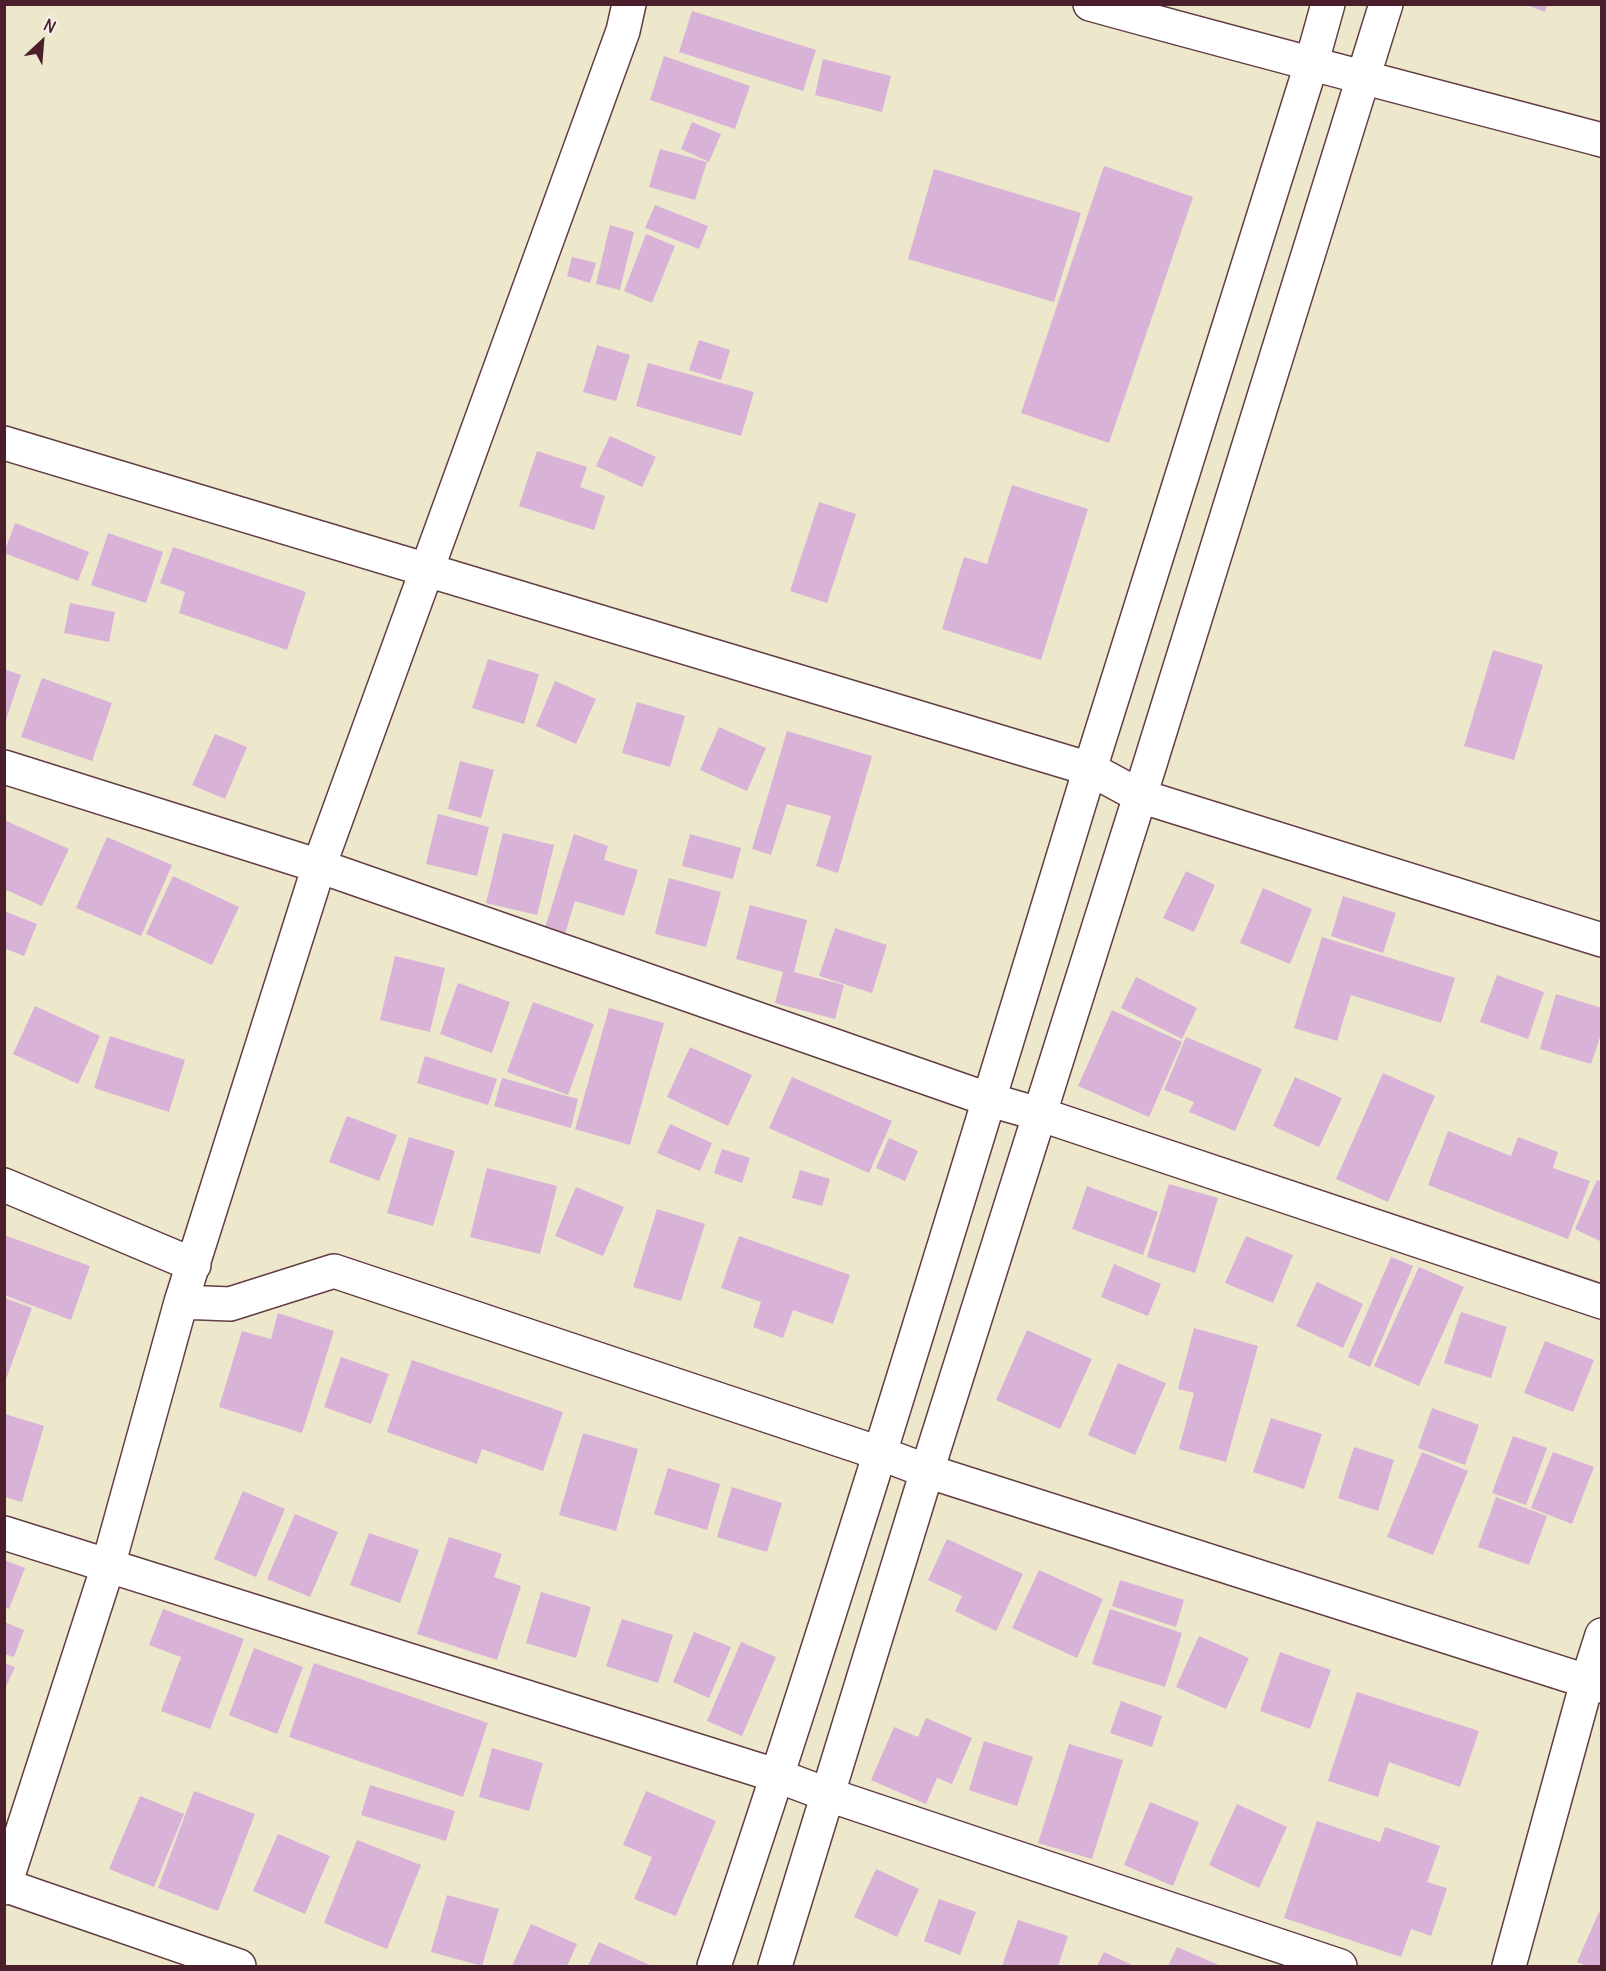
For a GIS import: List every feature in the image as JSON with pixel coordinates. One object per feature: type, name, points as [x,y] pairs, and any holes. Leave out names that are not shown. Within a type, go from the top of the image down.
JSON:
[{"type":"street","points":[[239,1966],[5,1886],[108,1566],[181,1302],[319,866],[623,31],[630,4]]},
{"type":"street","points":[[1090,4],[1311,65],[1365,77],[1602,140]]},
{"type":"street","points":[[714,1966],[778,1776],[990,1100],[1090,769],[1311,65],[1328,4]]},
{"type":"street","points":[[775,1966],[826,1794],[1386,4]]},
{"type":"street","points":[[4,443],[1090,769],[1140,796],[1602,940]]},
{"type":"street","points":[[4,767],[319,866],[990,1100],[1039,1114],[1602,1302]]},
{"type":"street","points":[[4,1185],[194,1265]]},
{"type":"street","points":[[181,1302],[230,1304],[334,1271],[927,1471],[1594,1684]]},
{"type":"street","points":[[4,1533],[778,1776],[1340,1966]]},
{"type":"street","points":[[1509,1966],[1594,1684],[1602,1635]]},
{"type":"building","points":[[1524,4],[1547,4],[1545,12]]},
{"type":"building","points":[[692,11],[816,50],[803,91],[679,52]]},
{"type":"building","points":[[664,56],[750,86],[735,129],[650,100]]},
{"type":"building","points":[[823,59],[891,76],[882,112],[815,95]]},
{"type":"building","points":[[692,122],[721,134],[709,162],[681,149]]},
{"type":"building","points":[[660,149],[707,162],[695,200],[649,187]]},
{"type":"building","points":[[1104,166],[1193,197],[1109,443],[1021,413]]},
{"type":"building","points":[[934,169],[1081,213],[1054,302],[908,259]]},
{"type":"building","points":[[655,205],[708,226],[699,249],[645,228]]},
{"type":"building","points":[[610,225],[634,232],[620,290],[596,284]]},
{"type":"building","points":[[646,234],[675,246],[652,303],[624,291]]},
{"type":"building","points":[[572,257],[596,263],[590,283],[567,276]]},
{"type":"building","points":[[699,340],[730,350],[721,380],[689,370]]},
{"type":"building","points":[[597,345],[630,355],[616,401],[583,392]]},
{"type":"building","points":[[648,363],[754,392],[741,436],[636,406]]},
{"type":"building","points":[[610,436],[656,457],[642,487],[596,466]]},
{"type":"building","points":[[537,451],[587,467],[580,487],[605,496],[594,530],[519,506]]},
{"type":"building","points":[[1012,485],[1088,509],[1041,660],[942,629],[964,557],[987,564]]},
{"type":"building","points":[[819,502],[856,514],[827,603],[790,591]]},
{"type":"building","points":[[15,523],[89,552],[78,581],[4,553]]},
{"type":"building","points":[[108,533],[163,552],[146,603],[91,585]]},
{"type":"building","points":[[173,547],[306,592],[287,650],[179,613],[185,592],[160,583]]},
{"type":"building","points":[[70,603],[115,612],[109,642],[64,633]]},
{"type":"building","points":[[1493,650],[1543,665],[1514,760],[1464,746]]},
{"type":"building","points":[[488,659],[539,674],[524,724],[472,708]]},
{"type":"building","points":[[4,669],[21,675],[5,723],[4,723]]},
{"type":"building","points":[[42,678],[112,703],[92,761],[21,737]]},
{"type":"building","points":[[555,681],[596,699],[576,744],[536,726]]},
{"type":"building","points":[[637,702],[685,716],[670,767],[622,753]]},
{"type":"building","points":[[719,727],[766,748],[747,791],[700,770]]},
{"type":"building","points":[[787,731],[872,756],[838,873],[816,866],[831,816],[787,804],[771,855],[752,849]]},
{"type":"building","points":[[215,734],[247,747],[225,799],[192,785]]},
{"type":"building","points":[[460,761],[494,770],[481,818],[448,809]]},
{"type":"building","points":[[438,814],[489,827],[477,876],[426,864]]},
{"type":"building","points":[[4,820],[69,849],[42,906],[4,889]]},
{"type":"building","points":[[503,833],[554,845],[537,915],[486,903]]},
{"type":"building","points":[[574,834],[608,846],[604,860],[638,870],[624,916],[575,901],[564,937],[544,931]]},
{"type":"building","points":[[690,834],[741,848],[733,879],[682,866]]},
{"type":"building","points":[[107,837],[172,865],[141,936],[76,908]]},
{"type":"building","points":[[1186,871],[1215,885],[1194,932],[1163,918]]},
{"type":"building","points":[[173,876],[239,907],[212,965],[146,934]]},
{"type":"building","points":[[669,878],[721,892],[706,947],[655,934]]},
{"type":"building","points":[[1263,888],[1312,909],[1290,964],[1240,943]]},
{"type":"building","points":[[1343,896],[1396,913],[1383,953],[1331,936]]},
{"type":"building","points":[[750,905],[807,920],[794,972],[844,985],[835,1019],[775,1003],[783,972],[736,959]]},
{"type":"building","points":[[4,911],[37,924],[24,956],[4,948]]},
{"type":"building","points":[[835,928],[887,945],[872,993],[819,976]]},
{"type":"building","points":[[1322,937],[1455,978],[1441,1023],[1351,995],[1337,1041],[1294,1028]]},
{"type":"building","points":[[395,956],[445,968],[430,1032],[380,1020]]},
{"type":"building","points":[[1497,975],[1544,992],[1528,1039],[1480,1022]]},
{"type":"building","points":[[1136,977],[1197,1008],[1182,1039],[1121,1008]]},
{"type":"building","points":[[458,983],[510,1002],[492,1053],[440,1034]]},
{"type":"building","points":[[1556,994],[1602,1008],[1602,1031],[1591,1064],[1540,1049]]},
{"type":"building","points":[[533,1002],[594,1024],[568,1095],[507,1072]]},
{"type":"building","points":[[35,1006],[100,1036],[78,1084],[13,1054]]},
{"type":"building","points":[[609,1008],[664,1023],[630,1145],[575,1129]]},
{"type":"building","points":[[1112,1010],[1182,1042],[1149,1117],[1078,1086]]},
{"type":"building","points":[[110,1036],[185,1060],[169,1112],[94,1088]]},
{"type":"building","points":[[1186,1037],[1262,1069],[1235,1131],[1189,1112],[1194,1102],[1164,1090]]},
{"type":"building","points":[[690,1047],[752,1075],[728,1126],[667,1097]]},
{"type":"building","points":[[425,1056],[497,1079],[488,1105],[417,1083]]},
{"type":"building","points":[[1383,1073],[1435,1096],[1388,1202],[1336,1179]]},
{"type":"building","points":[[792,1077],[892,1121],[869,1173],[769,1128]]},
{"type":"building","points":[[1295,1077],[1342,1098],[1319,1147],[1273,1126]]},
{"type":"building","points":[[502,1078],[578,1099],[571,1128],[494,1106]]},
{"type":"building","points":[[347,1116],[397,1135],[379,1181],[329,1162]]},
{"type":"building","points":[[670,1124],[712,1143],[700,1171],[657,1153]]},
{"type":"building","points":[[1448,1131],[1511,1156],[1518,1137],[1558,1152],[1553,1168],[1590,1181],[1568,1239],[1428,1185]]},
{"type":"building","points":[[409,1137],[455,1151],[433,1226],[387,1213]]},
{"type":"building","points":[[889,1138],[918,1151],[905,1181],[876,1168]]},
{"type":"building","points":[[722,1149],[750,1158],[742,1183],[714,1173]]},
{"type":"building","points":[[487,1168],[557,1186],[540,1254],[470,1237]]},
{"type":"building","points":[[800,1170],[830,1179],[822,1206],[792,1198]]},
{"type":"building","points":[[1597,1180],[1602,1182],[1602,1242],[1575,1229]]},
{"type":"building","points":[[1169,1184],[1218,1198],[1195,1273],[1147,1257]]},
{"type":"building","points":[[1087,1186],[1158,1212],[1143,1255],[1072,1229]]},
{"type":"building","points":[[576,1187],[624,1207],[603,1256],[555,1236]]},
{"type":"building","points":[[657,1209],[705,1224],[681,1301],[633,1287]]},
{"type":"building","points":[[4,1235],[90,1266],[71,1320],[4,1295]]},
{"type":"building","points":[[739,1236],[850,1275],[833,1324],[793,1310],[783,1338],[753,1327],[761,1302],[721,1288]]},
{"type":"building","points":[[1246,1236],[1293,1255],[1273,1303],[1225,1283]]},
{"type":"building","points":[[1391,1257],[1413,1266],[1370,1367],[1348,1357]]},
{"type":"building","points":[[1114,1264],[1161,1284],[1148,1316],[1101,1297]]},
{"type":"building","points":[[1419,1267],[1464,1287],[1419,1386],[1374,1366]]},
{"type":"building","points":[[1317,1282],[1363,1304],[1343,1348],[1296,1326]]},
{"type":"building","points":[[5,1298],[32,1308],[5,1382]]},
{"type":"building","points":[[1461,1312],[1507,1327],[1491,1378],[1444,1363]]},
{"type":"building","points":[[278,1313],[334,1331],[302,1433],[219,1407],[242,1331],[271,1339]]},
{"type":"building","points":[[1194,1328],[1258,1346],[1226,1462],[1179,1449],[1194,1393],[1178,1389]]},
{"type":"building","points":[[1027,1330],[1092,1359],[1060,1429],[996,1400]]},
{"type":"building","points":[[1545,1341],[1594,1360],[1573,1412],[1524,1393]]},
{"type":"building","points":[[341,1357],[389,1374],[371,1424],[324,1407]]},
{"type":"building","points":[[412,1360],[563,1412],[543,1471],[482,1449],[477,1464],[387,1432]]},
{"type":"building","points":[[1118,1363],[1166,1383],[1135,1455],[1088,1435]]},
{"type":"building","points":[[1432,1408],[1479,1425],[1465,1465],[1418,1448]]},
{"type":"building","points":[[5,1414],[44,1426],[22,1502],[5,1497]]},
{"type":"building","points":[[1271,1418],[1322,1434],[1304,1489],[1253,1472]]},
{"type":"building","points":[[583,1433],[638,1449],[616,1531],[559,1515]]},
{"type":"building","points":[[1513,1436],[1547,1448],[1526,1505],[1492,1493]]},
{"type":"building","points":[[1354,1447],[1394,1460],[1378,1511],[1338,1498]]},
{"type":"building","points":[[1422,1452],[1468,1471],[1433,1555],[1387,1537]]},
{"type":"building","points":[[1553,1452],[1594,1467],[1572,1524],[1531,1508]]},
{"type":"building","points":[[668,1468],[720,1484],[707,1530],[654,1514]]},
{"type":"building","points":[[732,1487],[782,1503],[767,1552],[717,1537]]},
{"type":"building","points":[[243,1491],[285,1509],[256,1577],[214,1559]]},
{"type":"building","points":[[1496,1497],[1547,1516],[1529,1565],[1478,1547]]},
{"type":"building","points":[[295,1514],[338,1532],[310,1597],[267,1579]]},
{"type":"building","points":[[369,1533],[419,1550],[400,1603],[350,1585]]},
{"type":"building","points":[[449,1537],[502,1554],[494,1577],[521,1586],[497,1660],[417,1634]]},
{"type":"building","points":[[947,1539],[1023,1574],[996,1631],[955,1611],[962,1596],[928,1580]]},
{"type":"building","points":[[4,1560],[25,1568],[9,1609],[4,1607]]},
{"type":"building","points":[[1039,1570],[1103,1599],[1077,1658],[1012,1628]]},
{"type":"building","points":[[1120,1580],[1184,1600],[1176,1627],[1112,1606]]},
{"type":"building","points":[[541,1592],[591,1607],[576,1658],[526,1643]]},
{"type":"building","points":[[163,1609],[244,1639],[210,1729],[161,1711],[181,1657],[149,1645]]},
{"type":"building","points":[[1110,1609],[1182,1633],[1165,1687],[1092,1664]]},
{"type":"building","points":[[622,1619],[673,1635],[658,1683],[606,1666]]},
{"type":"building","points":[[4,1622],[24,1630],[14,1657],[4,1654]]},
{"type":"building","points":[[694,1632],[731,1647],[709,1698],[673,1682]]},
{"type":"building","points":[[1199,1636],[1249,1658],[1226,1709],[1176,1687]]},
{"type":"building","points":[[741,1642],[776,1657],[742,1736],[707,1721]]},
{"type":"building","points":[[254,1648],[303,1667],[277,1734],[229,1715]]},
{"type":"building","points":[[1280,1652],[1331,1670],[1310,1729],[1260,1711]]},
{"type":"building","points":[[4,1663],[15,1667],[4,1691]]},
{"type":"building","points":[[314,1663],[488,1723],[463,1797],[289,1737]]},
{"type":"building","points":[[1357,1692],[1479,1731],[1460,1787],[1389,1762],[1378,1797],[1328,1781]]},
{"type":"building","points":[[1121,1701],[1162,1716],[1152,1747],[1110,1733]]},
{"type":"building","points":[[926,1718],[972,1738],[952,1784],[937,1778],[926,1804],[871,1780],[894,1727],[918,1737]]},
{"type":"building","points":[[984,1741],[1033,1757],[1017,1806],[969,1790]]},
{"type":"building","points":[[1069,1744],[1123,1760],[1092,1859],[1038,1843]]},
{"type":"building","points":[[492,1748],[543,1763],[529,1811],[479,1797]]},
{"type":"building","points":[[370,1785],[455,1811],[446,1841],[361,1815]]},
{"type":"building","points":[[194,1791],[255,1814],[218,1911],[158,1888]]},
{"type":"building","points":[[646,1791],[716,1821],[676,1916],[634,1899],[652,1857],[623,1845]]},
{"type":"building","points":[[140,1796],[184,1814],[154,1887],[109,1869]]},
{"type":"building","points":[[1150,1802],[1199,1822],[1173,1886],[1124,1865]]},
{"type":"building","points":[[1237,1804],[1287,1827],[1259,1888],[1209,1865]]},
{"type":"building","points":[[1317,1821],[1380,1842],[1385,1827],[1440,1846],[1427,1882],[1447,1888],[1431,1936],[1411,1929],[1401,1957],[1284,1918]]},
{"type":"building","points":[[278,1834],[330,1856],[305,1914],[253,1891]]},
{"type":"building","points":[[357,1840],[421,1865],[387,1949],[324,1923]]},
{"type":"building","points":[[876,1869],[919,1889],[897,1937],[854,1917]]},
{"type":"building","points":[[447,1895],[499,1909],[482,1966],[431,1952]]},
{"type":"building","points":[[939,1899],[976,1912],[960,1955],[924,1941]]},
{"type":"building","points":[[1599,1912],[1602,1913],[1602,1966],[1586,1966],[1577,1962]]},
{"type":"building","points":[[1018,1920],[1068,1936],[1058,1966],[1002,1966]]},
{"type":"building","points":[[531,1924],[577,1944],[567,1966],[512,1966]]},
{"type":"building","points":[[599,1942],[652,1966],[588,1966]]},
{"type":"building","points":[[1177,1947],[1221,1966],[1168,1966]]},
{"type":"building","points":[[1104,1952],[1134,1966],[1097,1966]]}]
